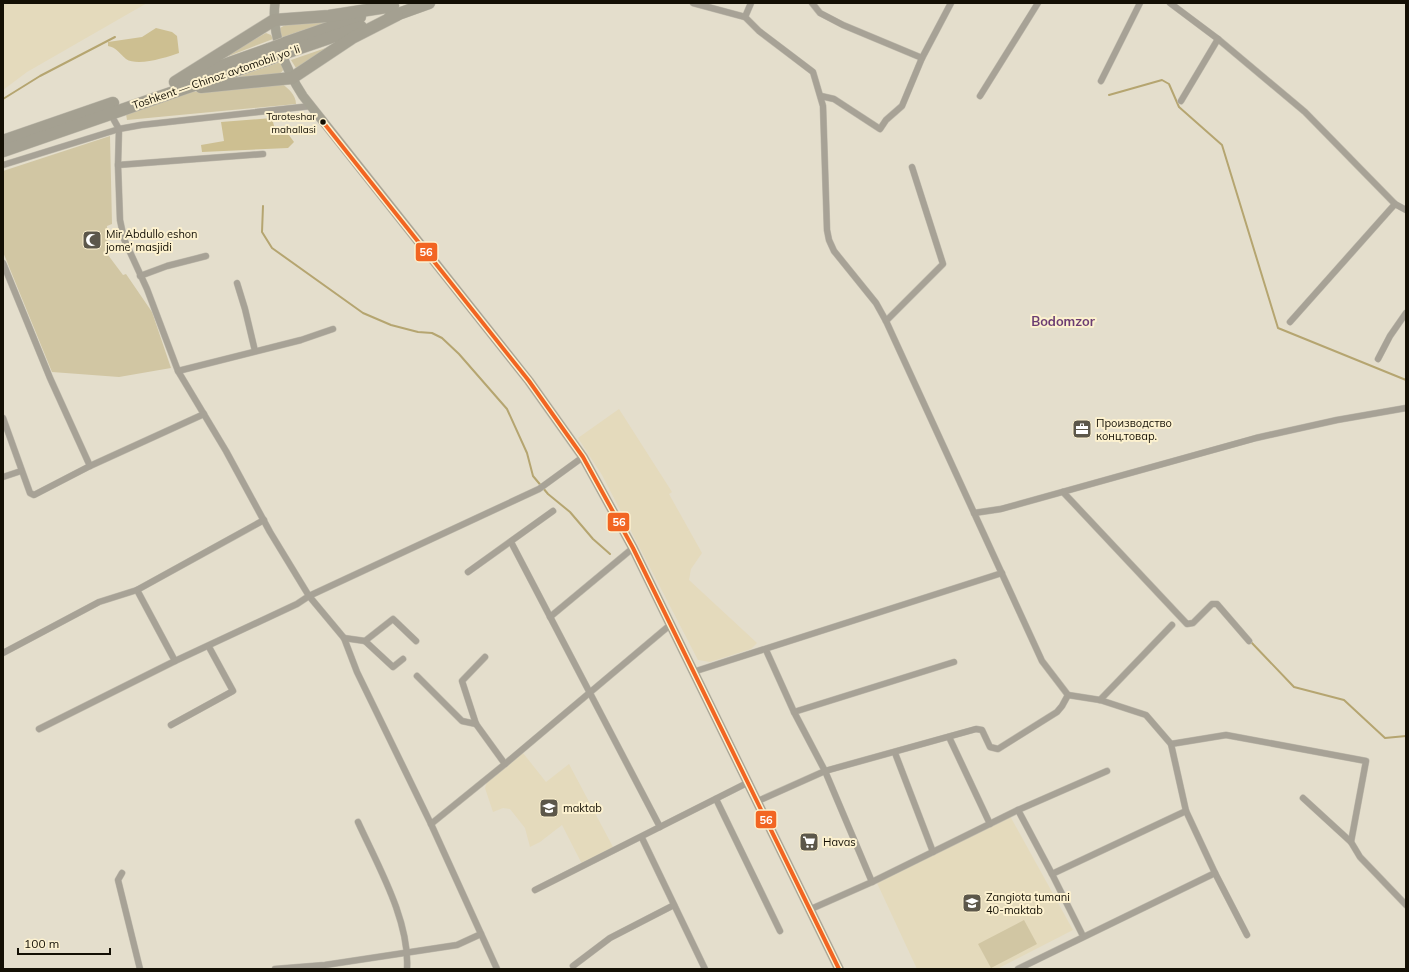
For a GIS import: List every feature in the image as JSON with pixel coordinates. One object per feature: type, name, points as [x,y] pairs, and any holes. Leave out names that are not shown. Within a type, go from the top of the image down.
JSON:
[{"type":"highway","name":"Toshkent — Chinoz avtomobil yoʻli","points":[[3,141],[175,86],[287,48],[397,8],[429,3]]},
{"type":"highway","points":[[175,86],[270,22],[397,8]]},
{"type":"highway","points":[[175,86],[292,78],[397,8]]},
{"type":"highway","name":"Toshkent — Chinoz avtomobil yoʻli","points":[[3,151],[110,113],[175,86]]},
{"type":"main road","points":[[275,3],[270,22],[292,78],[311,106],[529,381],[583,457],[633,548],[693,672],[758,800],[839,969]]},
{"type":"street","points":[[693,3],[745,17],[759,31],[813,72],[823,106],[827,230],[829,240],[834,251],[876,303],[886,321],[923,398],[974,514],[1042,660],[1068,695],[1100,700],[1146,715],[1170,744],[1186,811],[1215,873],[1247,935]]},
{"type":"street","points":[[745,17],[751,3]]},
{"type":"street","points":[[812,3],[820,13],[843,25],[922,58]]},
{"type":"street","points":[[821,96],[834,100],[880,129],[886,120],[902,106],[922,58],[951,3]]},
{"type":"street","points":[[980,96],[1038,3]]},
{"type":"street","points":[[1101,81],[1140,3]]},
{"type":"street","points":[[1170,3],[1218,40],[1305,112],[1395,204],[1406,210]]},
{"type":"street","points":[[1181,101],[1218,40]]},
{"type":"street","points":[[3,165],[119,129],[141,124],[311,106]]},
{"type":"street","points":[[110,113],[119,129],[118,165],[120,220],[124,239],[140,276],[147,288],[178,371],[309,596],[344,638],[357,672],[431,824],[497,969]]},
{"type":"street","points":[[118,165],[263,154]]},
{"type":"street","points":[[886,321],[943,264],[912,167]]},
{"type":"street","points":[[1290,322],[1395,204]]},
{"type":"street","points":[[140,276],[167,266],[206,256]]},
{"type":"street","points":[[3,263],[50,378],[90,466]]},
{"type":"street","points":[[237,283],[255,351]]},
{"type":"street","points":[[1378,359],[1390,336],[1406,313]]},
{"type":"street","points":[[178,371],[300,340],[333,329]]},
{"type":"street","points":[[974,514],[1001,509],[1256,438],[1406,408]]},
{"type":"street","points":[[3,418],[30,493],[34,495],[90,466],[204,414]]},
{"type":"street","points":[[39,729],[175,661],[209,647],[296,604],[309,596],[539,490],[583,457]]},
{"type":"street","points":[[3,477],[22,471]]},
{"type":"street","points":[[1063,492],[1187,624],[1193,623],[1212,604],[1217,604],[1249,641]]},
{"type":"street","points":[[468,572],[553,511]]},
{"type":"street","points":[[3,652],[100,602],[137,590],[264,520]]},
{"type":"street","points":[[511,542],[660,827]]},
{"type":"street","points":[[550,617],[633,548]]},
{"type":"street","points":[[693,672],[766,650],[1002,573]]},
{"type":"street","points":[[137,590],[175,661]]},
{"type":"street","points":[[365,641],[393,620],[416,641]]},
{"type":"street","points":[[431,824],[590,694],[670,625]]},
{"type":"street","points":[[1100,700],[1172,625]]},
{"type":"street","points":[[344,638],[365,641],[393,666],[403,658]]},
{"type":"street","points":[[171,725],[233,691],[209,647]]},
{"type":"street","points":[[766,650],[794,712],[825,771],[872,882]]},
{"type":"street","points":[[485,657],[462,681],[476,724],[505,764]]},
{"type":"street","points":[[794,712],[954,662]]},
{"type":"street","points":[[417,676],[462,721],[476,724]]},
{"type":"street","points":[[758,800],[825,771],[979,729],[982,730],[990,747],[998,749],[1057,712],[1068,695]]},
{"type":"street","points":[[1170,744],[1226,735],[1366,761],[1351,842]]},
{"type":"street","points":[[950,737],[990,824]]},
{"type":"street","points":[[895,753],[933,852]]},
{"type":"street","points":[[811,909],[872,882],[1018,810],[1107,771]]},
{"type":"street","points":[[535,890],[642,838],[660,827],[749,782]]},
{"type":"street","points":[[1303,798],[1351,842],[1360,856],[1406,905]]},
{"type":"street","points":[[716,799],[780,931]]},
{"type":"street","points":[[1018,810],[1083,936]]},
{"type":"street","points":[[1052,874],[1186,811]]},
{"type":"street","points":[[358,822],[394,903],[408,952],[407,969]]},
{"type":"street","points":[[642,838],[705,969]]},
{"type":"street","points":[[122,873],[118,880],[140,969]]},
{"type":"street","points":[[1018,969],[1215,873]]},
{"type":"street","points":[[573,966],[610,938],[674,905]]},
{"type":"street","points":[[275,969],[325,967],[457,945],[481,934]]},
{"type":"shaded area","points":[[3,3],[147,3],[27,72],[3,90]]},
{"type":"shaded area","points":[[330,21],[283,37],[281,36],[280,28],[287,24]]},
{"type":"shaded area","points":[[156,28],[172,32],[177,36],[179,53],[145,62],[138,62],[126,59],[116,49],[108,46],[108,42],[142,37]]},
{"type":"shaded area","points":[[266,33],[271,35],[273,39],[216,61]]},
{"type":"shaded area","points":[[346,41],[300,68],[296,68],[291,60]]},
{"type":"shaded area","points":[[283,61],[284,69],[279,75],[218,84]]},
{"type":"shaded area","points":[[281,83],[289,89],[296,101],[296,104],[127,120],[126,114],[191,92]]},
{"type":"shaded area","points":[[272,118],[274,126],[286,131],[294,142],[288,148],[202,152],[201,145],[224,141],[221,122]]},
{"type":"shaded area","points":[[110,136],[112,224],[107,226],[108,255],[123,275],[126,274],[152,312],[171,368],[119,377],[52,372],[3,252],[3,171]]},
{"type":"shaded area","points":[[619,409],[672,492],[669,494],[702,553],[691,569],[689,580],[757,643],[751,649],[710,662],[698,660],[602,475],[578,438]]},
{"type":"shaded area","name":"maktab","points":[[523,753],[546,782],[569,764],[613,847],[582,864],[562,825],[540,842],[530,847],[525,828],[510,809],[503,808],[493,812],[485,788],[487,782]]},
{"type":"shaded area","name":"Zangiota tumani 40-maktab","points":[[1010,816],[1073,930],[997,969],[917,969],[877,883]]},
{"type":"shaded area","points":[[1024,920],[1037,944],[991,968],[978,944]]},
{"type":"waterway","points":[[3,99],[40,76],[115,37]]},
{"type":"waterway","points":[[1109,95],[1162,80],[1169,84],[1179,107],[1222,145],[1278,328],[1406,380]]},
{"type":"waterway","points":[[263,206],[262,232],[272,248],[363,313],[391,325],[418,332],[432,333],[442,338],[459,354],[507,409],[527,453],[533,476],[548,494],[570,512],[593,539],[610,554]]},
{"type":"waterway","points":[[1250,641],[1294,687],[1344,700],[1385,738],[1406,736]]},
{"type":"transit line","name":"56","points":[[323,122],[529,381],[583,457],[633,548],[839,969]]},
{"type":"place","name":"Taroteshar mahallasi","points":[[323,122]]},
{"type":"place","name":"Mir Abdullo eshon jome’ masjidi","points":[[92,240]]},
{"type":"place","name":"Производство конц.товар.","points":[[1082,429]]},
{"type":"place","name":"maktab","points":[[549,808]]},
{"type":"place","name":"Havas","points":[[809,842]]},
{"type":"place","name":"Zangiota tumani 40-maktab","points":[[972,903]]},
{"type":"district","name":"Bodomzor","points":[[1063,321]]}]
